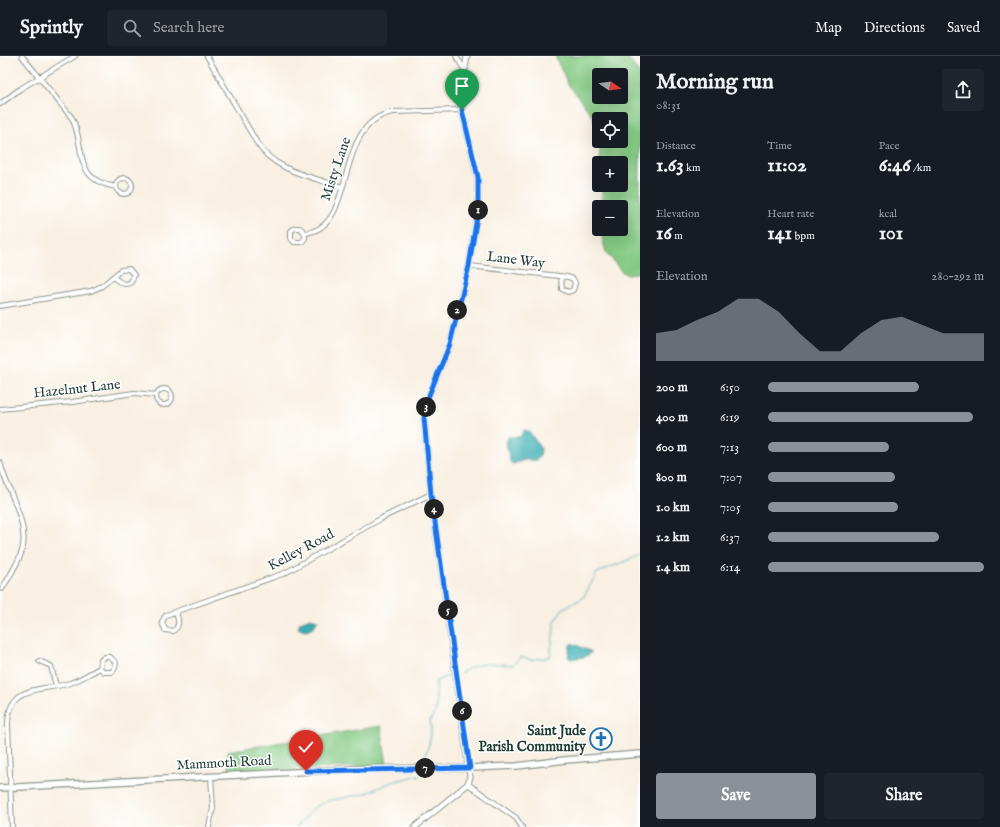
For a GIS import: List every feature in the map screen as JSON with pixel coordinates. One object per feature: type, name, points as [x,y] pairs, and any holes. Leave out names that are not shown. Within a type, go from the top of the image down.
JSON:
[{"type":"main road","name":"Mammoth Road","points":[[0,788],[350,769],[517,766],[572,759],[640,754]]},
{"type":"street","points":[[22,56],[72,118],[82,161],[89,176],[102,184],[116,186]]},
{"type":"street","points":[[0,104],[39,77],[75,56]]},
{"type":"street","points":[[208,56],[264,153],[280,165],[342,187]]},
{"type":"street","points":[[456,56],[464,69]]},
{"type":"street","points":[[415,827],[468,784],[470,768],[431,494],[425,410],[450,344],[469,266],[478,210],[479,187],[462,110],[466,56]]},
{"type":"street","name":"Misty Lane","points":[[305,233],[320,229],[328,222],[335,208],[356,141],[366,126],[378,117],[393,112],[462,110]]},
{"type":"street","name":"Lane Way","points":[[469,266],[561,276]]},
{"type":"street","points":[[0,306],[91,291],[102,286],[121,270],[126,268],[131,270],[134,275],[131,282],[127,284],[122,283],[113,277]]},
{"type":"street","name":"Hazelnut Lane","points":[[0,409],[72,402],[134,393],[156,396]]},
{"type":"street","points":[[0,462],[14,500],[23,539],[20,557],[2,589]]},
{"type":"street","name":"Kelley Road","points":[[176,612],[179,622],[178,627],[173,631],[168,631],[162,625],[162,620],[166,615],[286,573],[382,518],[431,494]]},
{"type":"street","points":[[105,657],[113,659],[116,663],[112,672],[104,672],[100,668],[101,660],[105,657]]},
{"type":"street","points":[[39,661],[51,666],[56,686]]},
{"type":"street","points":[[12,827],[12,788],[8,724],[10,710],[18,698],[28,691],[75,681],[100,668]]},
{"type":"street","points":[[208,827],[213,815],[211,776]]},
{"type":"street","points":[[468,784],[510,813],[522,827]]},
{"type":"green space","points":[[555,56],[627,56],[640,75],[640,272],[628,275],[622,272],[606,252],[602,236],[628,236],[628,200],[602,200],[602,192],[628,192],[628,156],[599,156],[600,148],[628,148],[628,112],[592,112],[592,116],[568,84]]},
{"type":"green space","points":[[381,726],[387,765],[229,773],[228,751]]},
{"type":"water","points":[[524,430],[529,431],[541,449],[540,456],[536,460],[525,460],[513,464],[510,462],[506,443],[508,437],[520,437]]},
{"type":"water","points":[[310,618],[318,620],[313,628],[306,630],[298,628],[300,622]]},
{"type":"water","points":[[572,643],[592,652],[585,657],[570,659],[568,657],[570,645]]},
{"type":"waterway","points":[[461,673],[472,667],[485,664],[512,665],[521,657],[531,660],[550,657],[555,621],[562,609],[583,598],[597,573],[640,555]]},
{"type":"waterway","points":[[422,762],[430,741],[430,720],[436,711],[436,681],[451,675]]},
{"type":"waterway","points":[[297,827],[315,807],[328,801],[367,793],[392,782],[420,775]]},
{"type":"place","name":"Saint Jude Parish Community","points":[[601,739]]},
{"type":"route","points":[[306,771],[470,768],[440,546],[431,494],[424,418],[429,395],[450,344],[469,266],[479,202],[478,177],[465,128],[462,110]]}]
